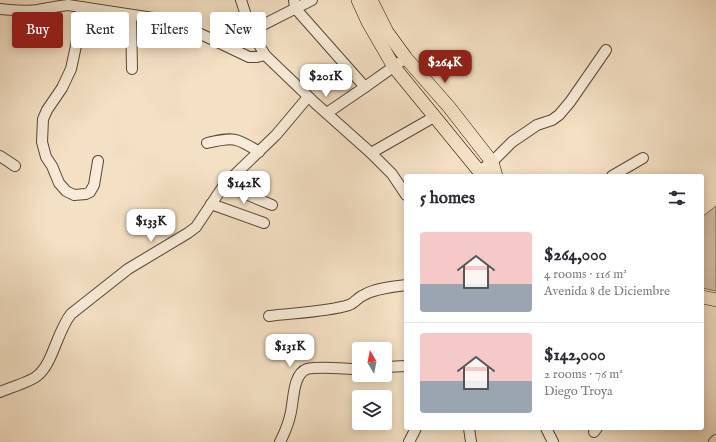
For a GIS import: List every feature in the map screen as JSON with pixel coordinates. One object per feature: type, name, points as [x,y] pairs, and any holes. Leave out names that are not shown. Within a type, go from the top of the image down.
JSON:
[{"type":"main road","points":[[358,0],[368,22],[394,67],[479,171],[489,174]]},
{"type":"main road","points":[[371,0],[387,32],[406,58],[449,107],[492,162],[495,174]]},
{"type":"main road","points":[[704,297],[716,300]]},
{"type":"street","points":[[241,0],[245,12]]},
{"type":"street","points":[[266,21],[294,4],[312,0]]},
{"type":"street","points":[[294,4],[365,87]]},
{"type":"street","points":[[0,9],[15,11],[37,10],[53,6],[68,5],[166,20],[188,28],[249,57],[265,55]]},
{"type":"street","points":[[82,7],[80,27],[71,69],[62,88],[47,110],[43,119],[42,142],[46,157],[52,166],[59,183],[66,191],[74,195],[86,194],[90,192],[94,185],[98,161]]},
{"type":"street","points":[[131,15],[132,69]]},
{"type":"street","points":[[261,48],[265,55],[308,97],[327,112],[392,174],[404,192]]},
{"type":"street","points":[[479,171],[492,162],[512,142],[537,125],[552,120],[559,115],[570,102],[606,50]]},
{"type":"street","points":[[327,112],[406,58]]},
{"type":"street","points":[[0,392],[37,376],[47,363],[63,324],[71,314],[128,269],[188,234],[196,227],[224,185],[276,135],[308,97]]},
{"type":"street","points":[[371,153],[434,117]]},
{"type":"street","points":[[207,143],[224,139],[233,140],[243,142],[259,152]]},
{"type":"street","points":[[0,156],[15,166]]},
{"type":"street","points":[[615,174],[643,158]]},
{"type":"street","points":[[224,185],[272,205]]},
{"type":"street","points":[[211,204],[264,223]]},
{"type":"street","points":[[269,316],[322,310],[348,305],[356,302],[363,295],[371,292],[404,285]]},
{"type":"street","points":[[392,367],[404,366]]},
{"type":"street","points":[[280,442],[291,415],[294,390],[299,375],[305,370],[314,368],[352,369]]},
{"type":"street","points":[[409,442],[415,430]]},
{"type":"street","points":[[469,430],[471,442]]},
{"type":"street","points":[[547,430],[552,442]]},
{"type":"shaded area","points":[[716,206],[716,291],[704,288],[704,215]]}]
